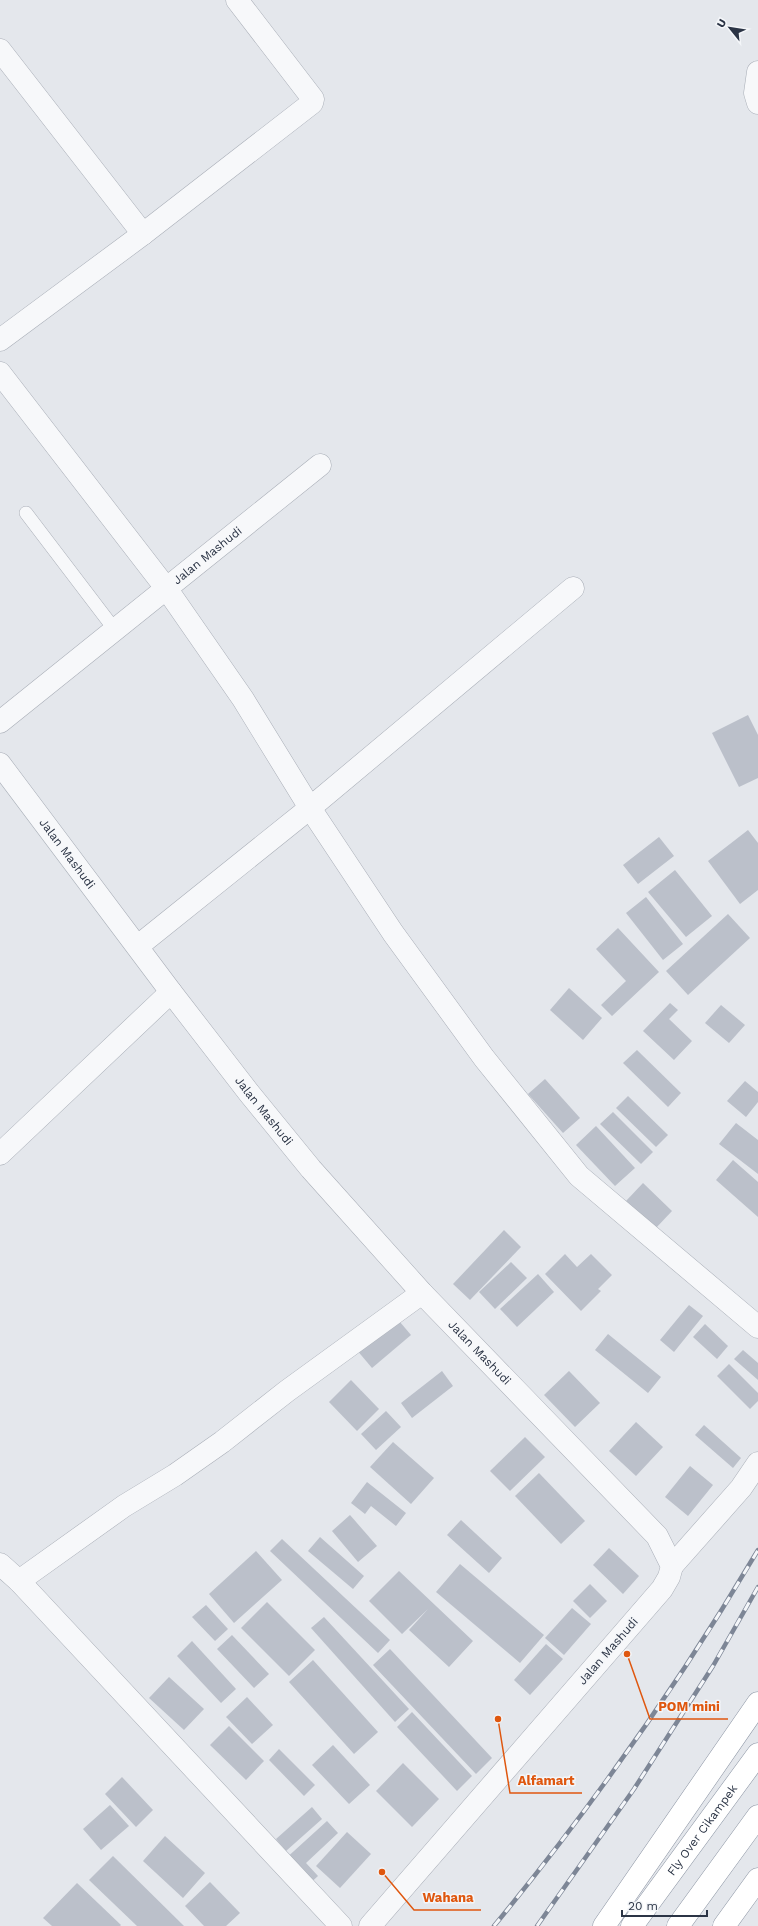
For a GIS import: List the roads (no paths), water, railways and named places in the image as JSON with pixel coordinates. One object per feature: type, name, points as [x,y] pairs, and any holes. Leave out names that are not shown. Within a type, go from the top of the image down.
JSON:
[{"type":"highway","points":[[604,1926],[758,1703]]},
{"type":"highway","name":"Fly Over Cikampek","points":[[632,1926],[758,1754]]},
{"type":"highway","points":[[678,1926],[758,1816]]},
{"type":"highway","points":[[724,1926],[758,1879]]},
{"type":"street","points":[[0,340],[143,234],[312,103],[314,99],[237,0]]},
{"type":"street","points":[[0,50],[143,234]]},
{"type":"street","points":[[758,72],[755,93],[758,103]]},
{"type":"street","points":[[0,373],[166,588],[243,698],[310,808],[393,933],[444,1006],[579,1176],[758,1327]]},
{"type":"street","name":"Jalan Mashudi","points":[[0,722],[320,465]]},
{"type":"street","points":[[138,946],[310,808],[573,588]]},
{"type":"street","name":"Jalan Mashudi","points":[[0,764],[171,992],[249,1093],[311,1169],[422,1293],[657,1536],[672,1566],[669,1577],[662,1589],[370,1926]]},
{"type":"street","points":[[0,1154],[171,992]]},
{"type":"street","points":[[19,1581],[124,1506],[175,1475],[222,1442],[286,1391],[422,1293]]},
{"type":"street","points":[[672,1566],[741,1488],[758,1463]]},
{"type":"street","points":[[0,1564],[19,1581],[341,1926]]},
{"type":"lane","points":[[26,513],[115,630]]},
{"type":"railway","points":[[494,1926],[600,1790],[666,1696],[758,1550]]},
{"type":"railway","points":[[537,1926],[634,1789],[713,1666],[758,1587]]},
{"type":"place","name":"POM mini","points":[[627,1654]]},
{"type":"place","name":"Alfamart","points":[[498,1719]]},
{"type":"place","name":"Wahana","points":[[382,1872]]}]
